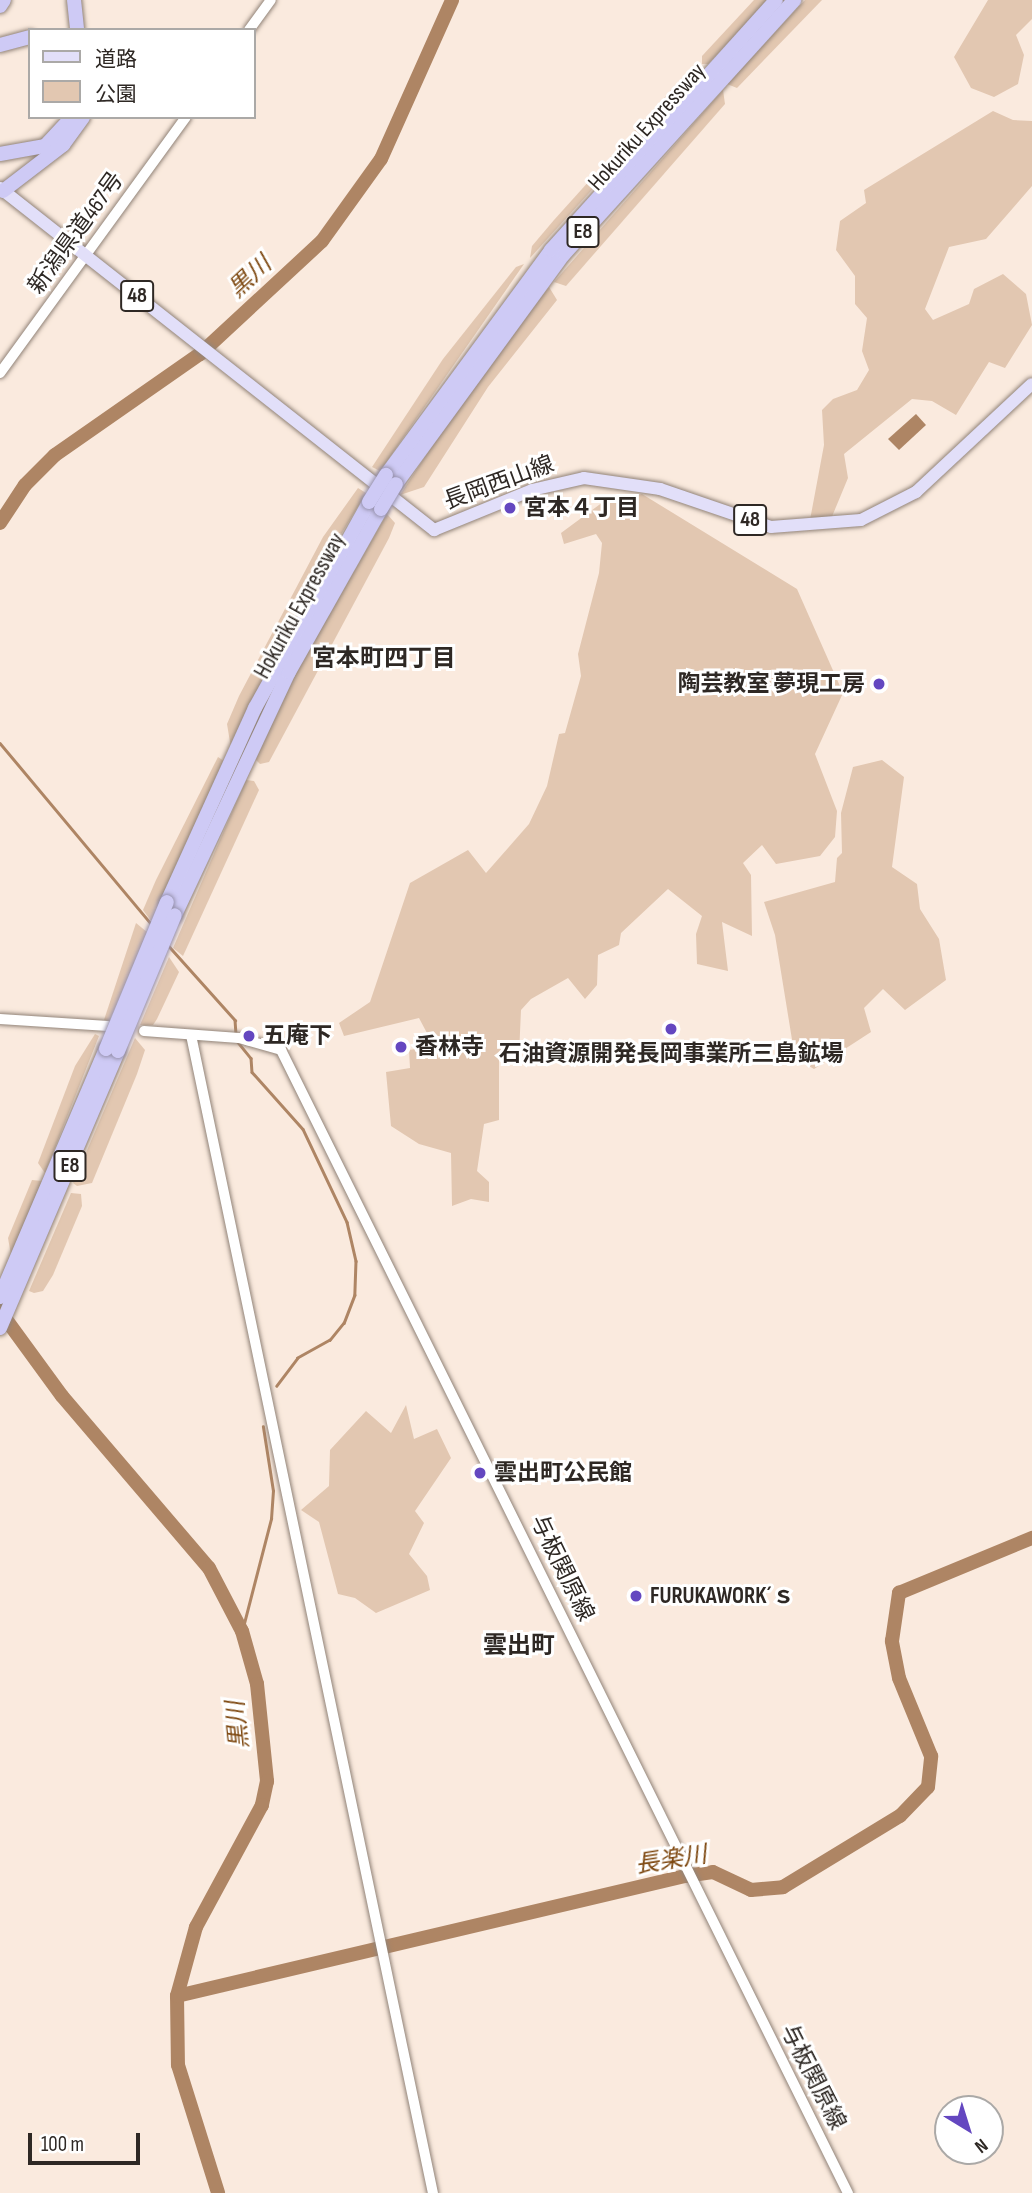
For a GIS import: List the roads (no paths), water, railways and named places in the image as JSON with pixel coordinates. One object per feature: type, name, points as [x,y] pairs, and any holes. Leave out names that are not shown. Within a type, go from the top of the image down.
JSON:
[{"type":"highway","points":[[0,6],[4,0]]},
{"type":"highway","points":[[74,0],[77,28]]},
{"type":"highway","name":"Hokuriku Expressway","points":[[0,1297],[175,915],[232,775],[318,587],[551,250],[776,0]]},
{"type":"highway","name":"Hokuriku Expressway","points":[[391,479],[564,254],[794,0]]},
{"type":"highway","points":[[0,45],[28,38]]},
{"type":"highway","points":[[0,154],[45,146],[70,119]]},
{"type":"highway","points":[[1,190],[63,145],[82,119]]},
{"type":"highway","name":"Hokuriku Expressway","points":[[0,1328],[22,1280],[167,902],[232,775]]},
{"type":"main road","points":[[250,28],[271,0]]},
{"type":"main road","name":"新潟県道467号","points":[[0,373],[185,119]]},
{"type":"main road","name":"長岡西山線","points":[[1,190],[434,530],[525,492],[584,478],[660,489],[771,527],[861,520],[916,492],[1032,384]]},
{"type":"main road","points":[[0,1019],[108,1026]]},
{"type":"main road","name":"与板関原線","points":[[144,1031],[239,1038],[281,1050],[848,2193]]},
{"type":"main road","points":[[191,1035],[384,1941],[433,2193]]},
{"type":"waterway","name":"黒川","points":[[0,523],[25,485],[55,455],[200,354],[322,241],[381,159],[452,0]]},
{"type":"waterway","points":[[0,743],[153,926]]},
{"type":"waterway","points":[[168,945],[235,1020],[236,1035]]},
{"type":"waterway","points":[[237,1041],[251,1058],[252,1072],[303,1129],[347,1222],[356,1261],[355,1295],[344,1323],[330,1340],[298,1358],[277,1386]]},
{"type":"waterway","name":"黒川","points":[[0,1311],[62,1396],[209,1568],[242,1631],[257,1684],[267,1781],[262,1805],[196,1927],[177,1996],[178,2065],[218,2193]]},
{"type":"waterway","points":[[242,1631],[271,1519],[273,1491],[263,1427]]},
{"type":"waterway","name":"長楽川","points":[[177,1996],[685,1876],[713,1872],[751,1890],[783,1887],[900,1816],[928,1787],[931,1756],[899,1678],[892,1641],[899,1593],[1032,1538]]},
{"type":"place","name":"宮本４丁目","points":[[510,508]]},
{"type":"place","name":"陶芸教室 夢現工房","points":[[879,684]]},
{"type":"place","name":"石油資源開発長岡事業所三島鉱場","points":[[671,1029]]},
{"type":"place","name":"五庵下","points":[[249,1036]]},
{"type":"place","name":"香林寺","points":[[401,1047]]},
{"type":"place","name":"雲出町公民館","points":[[480,1473]]},
{"type":"place","name":"FURUKAWORK´ｓ","points":[[636,1596]]},
{"type":"district","name":"宮本町四丁目","points":[[384,659]]},
{"type":"district","name":"雲出町","points":[[519,1646]]}]
